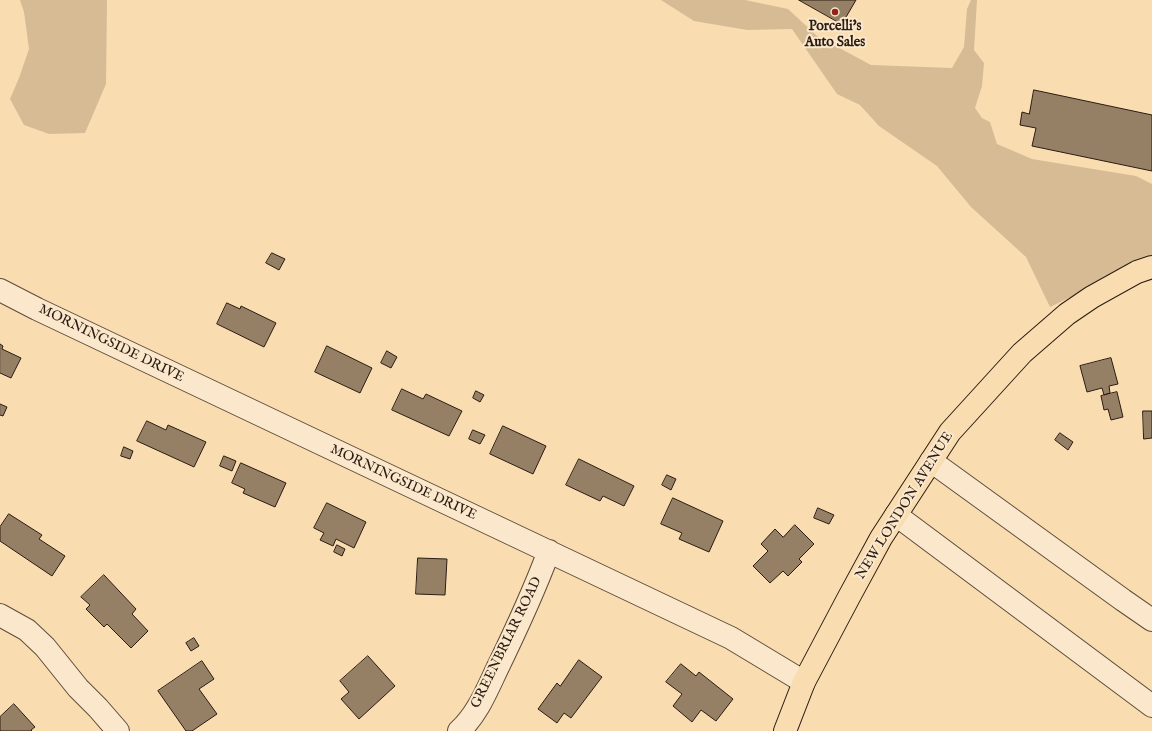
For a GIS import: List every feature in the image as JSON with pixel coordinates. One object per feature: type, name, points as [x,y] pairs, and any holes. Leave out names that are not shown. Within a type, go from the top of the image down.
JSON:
[{"type":"main road","name":"NEW LONDON AVENUE","points":[[785,731],[804,682],[881,538],[950,432],[1022,353],[1067,314],[1092,297],[1137,272],[1152,267]]},
{"type":"street","name":"MORNINGSIDE DRIVE","points":[[0,290],[731,638],[804,682]]},
{"type":"street","points":[[931,461],[1152,620]]},
{"type":"street","points":[[896,515],[1152,706]]},
{"type":"street","name":"GREENBRIAR ROAD","points":[[459,731],[478,708],[508,648],[549,551]]},
{"type":"street","points":[[0,615],[27,630],[45,647],[78,688],[118,731]]},
{"type":"shaded area","points":[[20,0],[107,0],[106,84],[85,133],[49,134],[24,125],[10,99],[29,49],[24,12]]},
{"type":"shaded area","points":[[661,0],[745,0],[788,9],[817,36],[871,65],[952,68],[964,47],[967,9],[971,0],[977,0],[974,50],[984,63],[982,86],[975,108],[982,118],[990,122],[997,144],[1032,159],[1136,176],[1152,184],[1152,265],[1087,289],[1050,307],[1026,257],[971,207],[937,166],[879,126],[860,105],[837,94],[792,29],[747,30],[694,21]]},
{"type":"building","name":"Porcelli's Auto Sales","points":[[799,0],[856,0],[842,24]]},
{"type":"building","points":[[1034,90],[1152,115],[1152,171],[1032,146],[1036,128],[1020,125],[1022,112],[1029,114]]},
{"type":"building","points":[[272,253],[285,259],[279,270],[266,263]]},
{"type":"building","points":[[227,303],[240,309],[241,306],[276,323],[264,347],[217,324]]},
{"type":"building","points":[[0,344],[3,346],[2,349],[21,358],[11,378],[0,373]]},
{"type":"building","points":[[327,346],[372,368],[360,393],[315,372]]},
{"type":"building","points":[[387,351],[397,357],[391,368],[381,363]]},
{"type":"building","points":[[1111,358],[1118,384],[1109,386],[1110,393],[1104,395],[1102,388],[1087,392],[1080,366]]},
{"type":"building","points":[[402,389],[423,399],[426,394],[462,411],[449,436],[392,410]]},
{"type":"building","points":[[476,391],[484,395],[480,402],[473,398]]},
{"type":"building","points":[[1117,392],[1123,417],[1111,420],[1108,409],[1104,410],[1101,396]]},
{"type":"building","points":[[0,404],[7,407],[3,416],[0,415]]},
{"type":"building","points":[[1143,411],[1152,411],[1152,438],[1144,439]]},
{"type":"building","points":[[147,421],[166,430],[168,425],[206,442],[194,467],[137,441]]},
{"type":"building","points":[[503,426],[546,446],[533,474],[490,454]]},
{"type":"building","points":[[473,430],[485,435],[480,444],[469,439]]},
{"type":"building","points":[[1060,433],[1073,442],[1068,450],[1055,440]]},
{"type":"building","points":[[124,447],[133,451],[130,459],[121,456]]},
{"type":"building","points":[[224,456],[236,461],[232,471],[220,466]]},
{"type":"building","points":[[579,459],[634,486],[624,506],[603,496],[600,501],[566,485]]},
{"type":"building","points":[[241,463],[286,483],[275,507],[243,493],[245,489],[232,483]]},
{"type":"building","points":[[667,475],[676,479],[671,490],[662,485]]},
{"type":"building","points":[[673,498],[723,521],[709,552],[679,539],[682,533],[661,524]]},
{"type":"building","points":[[327,503],[366,522],[354,548],[336,539],[333,546],[320,540],[324,533],[314,528]]},
{"type":"building","points":[[818,508],[834,515],[829,524],[814,518]]},
{"type":"building","points":[[9,514],[42,535],[39,539],[65,556],[52,576],[0,541],[0,527]]},
{"type":"building","points":[[795,525],[814,544],[799,559],[802,562],[788,576],[783,571],[770,583],[753,566],[768,551],[761,544],[775,529],[783,537]]},
{"type":"building","points":[[337,545],[345,549],[342,556],[334,552]]},
{"type":"building","points":[[418,558],[447,559],[445,595],[416,594]]},
{"type":"building","points":[[104,575],[136,609],[132,614],[148,631],[131,648],[107,624],[104,627],[86,609],[90,605],[81,597]]},
{"type":"building","points":[[194,638],[199,646],[191,651],[186,643]]},
{"type":"building","points":[[368,656],[395,686],[359,719],[341,699],[349,692],[340,681]]},
{"type":"building","points":[[579,660],[602,677],[571,718],[564,713],[557,723],[538,709],[557,683],[560,686]]},
{"type":"building","points":[[202,661],[214,679],[199,689],[217,714],[192,731],[186,731],[158,691]]},
{"type":"building","points":[[681,664],[696,676],[699,672],[733,699],[716,721],[701,710],[692,722],[673,706],[682,694],[666,682]]},
{"type":"building","points":[[14,704],[35,727],[31,730],[32,731],[0,731],[0,717]]},
{"type":"place","name":"Porcelli's Auto Sales","points":[[835,12]]}]
